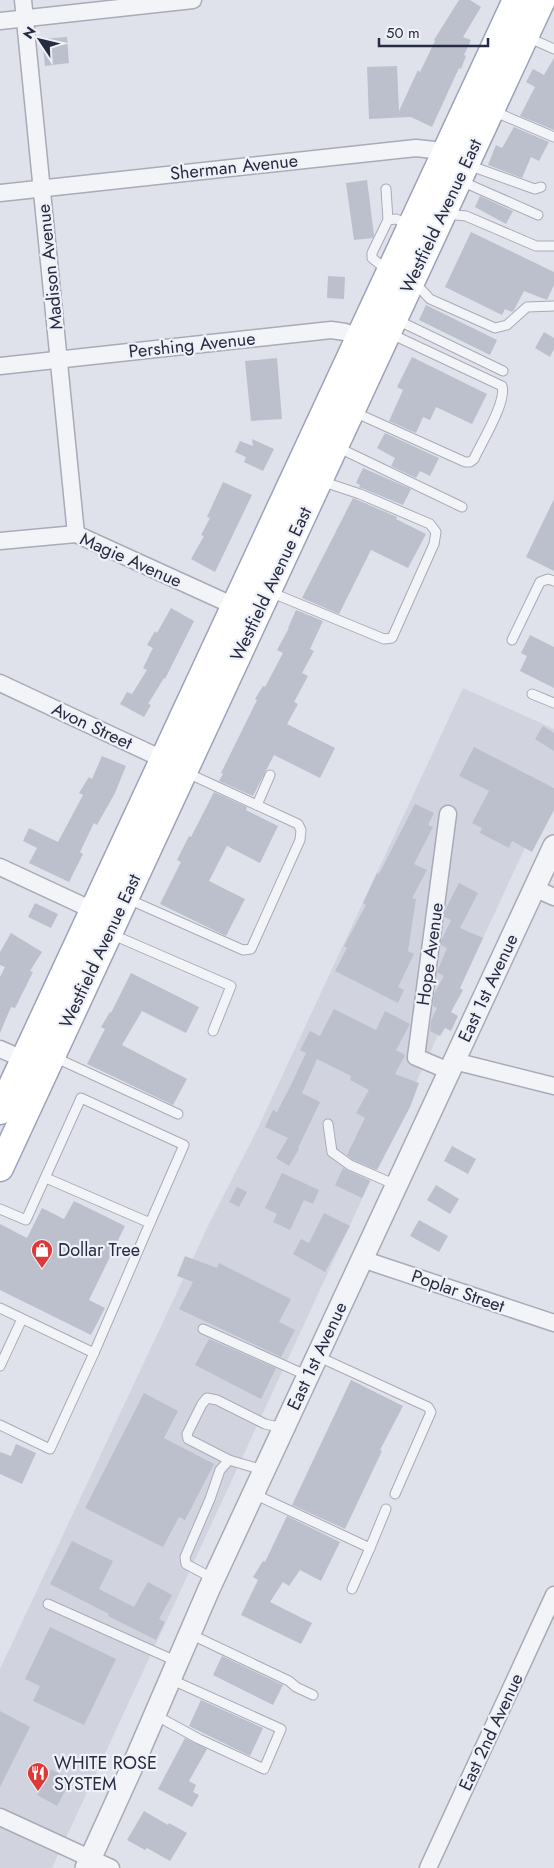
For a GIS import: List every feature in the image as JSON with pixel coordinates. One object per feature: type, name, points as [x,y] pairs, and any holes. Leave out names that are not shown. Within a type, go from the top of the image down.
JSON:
[{"type":"main road","name":"Westfield Avenue East","points":[[245,611],[268,591],[308,476],[335,446],[351,411],[401,275],[442,214],[456,166],[516,0]]},
{"type":"main road","name":"Westfield Avenue East","points":[[0,1168],[40,1062],[111,915],[245,611],[308,476],[380,334],[401,275],[400,222],[456,166],[490,110],[542,0]]},
{"type":"main road","name":"Westfield Avenue East","points":[[111,915],[177,767]]},
{"type":"main road","name":"Westfield Avenue East","points":[[0,1111],[40,1062]]},
{"type":"street","name":"Madison Avenue","points":[[23,0],[76,534]]},
{"type":"street","points":[[0,21],[193,0]]},
{"type":"street","name":"Sherman Avenue","points":[[0,193],[416,148],[434,150],[456,166]]},
{"type":"street","name":"Pershing Avenue","points":[[0,366],[331,330],[380,334]]},
{"type":"street","name":"Magie Avenue","points":[[0,541],[76,534],[245,611]]},
{"type":"street","name":"Avon Street","points":[[0,683],[177,767]]},
{"type":"street","name":"Hope Avenue","points":[[448,814],[416,1057],[452,1066]]},
{"type":"street","name":"East 1st Avenue","points":[[88,1863],[214,1579],[554,846]]},
{"type":"street","points":[[0,867],[111,915]]},
{"type":"street","points":[[534,888],[554,897]]},
{"type":"street","points":[[0,1049],[40,1062]]},
{"type":"street","points":[[452,1066],[554,1086]]},
{"type":"street","name":"Poplar Street","points":[[362,1259],[554,1323]]},
{"type":"street","name":"East 2nd Avenue","points":[[428,1868],[554,1595]]},
{"type":"street","points":[[0,1817],[88,1863],[111,1868]]},
{"type":"lane","points":[[525,36],[554,49]]},
{"type":"lane","points":[[490,110],[554,137]]},
{"type":"lane","points":[[456,166],[532,188],[540,187]]},
{"type":"lane","points":[[456,166],[538,215]]},
{"type":"lane","points":[[386,189],[400,222]]},
{"type":"lane","points":[[442,214],[466,216],[536,246],[554,246]]},
{"type":"lane","points":[[401,275],[430,299],[495,328],[507,325],[527,308],[554,306]]},
{"type":"lane","points":[[380,334],[503,371]]},
{"type":"lane","points":[[351,411],[465,462],[470,462],[474,459],[501,403],[504,391],[502,386],[380,334]]},
{"type":"lane","points":[[335,446],[462,507]]},
{"type":"lane","points":[[268,591],[384,639],[392,638],[434,544],[436,532],[430,524],[360,494],[308,476]]},
{"type":"lane","points":[[512,640],[540,582],[548,579],[554,582]]},
{"type":"lane","points":[[532,694],[554,703]]},
{"type":"lane","points":[[111,915],[160,913],[243,950],[251,949],[301,836],[298,824],[177,767]]},
{"type":"lane","points":[[256,805],[270,775]]},
{"type":"lane","points":[[111,915],[231,986],[213,1031]]},
{"type":"lane","points":[[40,1062],[178,1114]]},
{"type":"lane","points":[[0,1210],[26,1220],[81,1098],[184,1145],[94,1353],[50,1449],[0,1425]]},
{"type":"lane","points":[[328,1124],[332,1152],[350,1165],[396,1186]]},
{"type":"lane","points":[[46,1178],[150,1222]]},
{"type":"lane","points":[[0,1308],[94,1353]]},
{"type":"lane","points":[[0,1366],[22,1319]]},
{"type":"lane","points":[[202,1329],[308,1376]]},
{"type":"lane","points":[[317,1356],[428,1407],[431,1412],[395,1494]]},
{"type":"lane","points":[[264,1470],[229,1460],[188,1439],[187,1434],[207,1398],[217,1400],[265,1424],[283,1429]]},
{"type":"lane","points":[[214,1579],[186,1564],[185,1556],[210,1500],[220,1470],[229,1460]]},
{"type":"lane","points":[[253,1494],[370,1548]]},
{"type":"lane","points":[[352,1589],[386,1509]]},
{"type":"lane","points":[[48,1604],[281,1729],[264,1769],[199,1739],[155,1714]]},
{"type":"lane","points":[[190,1633],[289,1681],[296,1687],[313,1695]]},
{"type":"shaded area","points":[[463,688],[554,729],[554,785],[52,1868],[0,1868],[0,1669],[209,1224],[256,1132]]},
{"type":"building","points":[[459,0],[470,0],[481,7],[463,37],[471,40],[464,55],[466,56],[432,127],[411,117],[369,119],[367,67],[397,66],[399,111],[418,70],[420,72],[434,40]]},
{"type":"building","points":[[67,37],[69,63],[45,66],[42,39]]},
{"type":"building","points":[[554,58],[554,130],[520,116],[535,87],[526,82],[533,69],[544,75]]},
{"type":"building","points":[[514,127],[549,142],[539,161],[531,157],[522,178],[488,165],[496,145],[502,148]]},
{"type":"building","points":[[367,180],[374,235],[373,238],[354,240],[346,183]]},
{"type":"building","points":[[480,196],[513,211],[506,224],[475,207]]},
{"type":"building","points":[[471,232],[554,272],[554,285],[547,300],[524,291],[514,310],[512,312],[505,309],[502,315],[445,287]]},
{"type":"building","points":[[328,276],[345,277],[344,299],[327,298]]},
{"type":"building","points":[[426,305],[497,340],[490,355],[419,320]]},
{"type":"building","points":[[544,332],[554,338],[554,349],[550,357],[535,348]]},
{"type":"building","points":[[412,357],[487,394],[472,424],[436,407],[430,420],[423,417],[416,433],[389,421],[403,390],[397,387]]},
{"type":"building","points":[[277,358],[282,419],[251,421],[245,361]]},
{"type":"building","points":[[385,433],[439,458],[430,476],[420,471],[416,478],[391,466],[395,458],[377,448]]},
{"type":"building","points":[[252,439],[274,449],[263,471],[244,462],[246,457],[235,452],[240,441],[253,446]]},
{"type":"building","points":[[363,468],[411,489],[403,505],[359,487],[360,485],[356,483]]},
{"type":"building","points":[[223,482],[252,495],[215,572],[191,559],[204,536],[201,535],[210,518],[207,517]]},
{"type":"building","points":[[353,498],[397,517],[396,519],[426,534],[408,568],[371,550],[339,614],[302,598]]},
{"type":"building","points":[[554,499],[554,571],[526,557]]},
{"type":"building","points":[[171,608],[194,621],[165,679],[148,704],[151,705],[144,717],[120,704],[127,692],[132,694],[147,670],[143,668],[153,648],[147,645],[155,631],[157,633]]},
{"type":"building","points":[[296,610],[323,621],[310,649],[314,651],[302,673],[308,676],[294,702],[298,704],[287,724],[335,748],[320,778],[274,755],[253,796],[219,781],[223,774],[221,773],[257,700],[255,699],[263,686],[265,687],[283,653],[277,650]]},
{"type":"building","points":[[530,635],[554,647],[554,688],[520,671],[527,656],[521,653]]},
{"type":"building","points":[[543,726],[554,733],[554,751],[535,739]]},
{"type":"building","points":[[474,747],[554,788],[554,810],[532,852],[512,841],[509,848],[480,833],[482,828],[472,823],[489,791],[459,776]]},
{"type":"building","points":[[102,756],[126,766],[115,793],[97,825],[94,823],[80,852],[83,854],[69,882],[29,863],[37,848],[23,841],[29,828],[58,842],[83,795],[79,793],[89,777],[92,779]]},
{"type":"building","points":[[214,792],[247,807],[246,810],[278,826],[260,863],[227,846],[209,881],[245,899],[226,936],[160,904],[181,862],[177,860]]},
{"type":"building","points":[[415,804],[434,813],[428,825],[433,827],[414,864],[427,870],[412,898],[416,899],[408,951],[414,954],[398,987],[404,990],[398,1003],[335,971],[347,948],[344,946],[366,905],[363,903],[377,873],[379,874]]},
{"type":"building","points":[[459,883],[478,893],[460,928],[483,938],[460,988],[463,990],[451,1012],[458,1016],[451,1031],[445,1028],[440,1036],[430,1031],[431,1021],[437,1008],[433,1006],[434,994],[444,976],[437,972],[447,948],[441,945],[441,941],[451,920],[444,917],[446,908]]},
{"type":"building","points":[[35,903],[58,914],[51,928],[28,917]]},
{"type":"building","points":[[11,933],[42,952],[30,971],[33,972],[15,1008],[11,1007],[0,1033],[0,977],[5,967],[0,965],[0,952]]},
{"type":"building","points":[[131,973],[199,1007],[186,1033],[142,1011],[122,1045],[187,1079],[173,1105],[87,1064],[105,1029],[101,1027],[111,1013]]},
{"type":"building","points":[[334,1009],[376,1030],[385,1011],[410,1024],[396,1050],[405,1055],[395,1074],[419,1083],[410,1107],[377,1170],[353,1160],[347,1155],[365,1118],[356,1113],[369,1090],[350,1080],[351,1076],[317,1059],[302,1093],[320,1102],[299,1149],[289,1166],[276,1158],[288,1138],[265,1127],[273,1110],[277,1112],[306,1053],[300,1050],[310,1031],[320,1036]]},
{"type":"building","points":[[452,1146],[476,1159],[468,1174],[444,1161]]},
{"type":"building","points":[[343,1168],[370,1181],[362,1198],[335,1185]]},
{"type":"building","points":[[282,1173],[319,1190],[313,1204],[304,1200],[290,1230],[273,1222],[277,1214],[265,1208]]},
{"type":"building","points":[[436,1185],[459,1199],[450,1214],[427,1200]]},
{"type":"building","points":[[237,1187],[247,1192],[239,1207],[229,1202]]},
{"type":"building","points":[[74,1201],[125,1226],[89,1300],[105,1308],[91,1335],[0,1290],[0,1224],[27,1238],[42,1208],[64,1219]]},
{"type":"building","points":[[324,1213],[350,1226],[325,1272],[293,1254],[301,1239],[309,1243]]},
{"type":"building","points":[[419,1220],[448,1236],[439,1252],[410,1236]]},
{"type":"building","points":[[185,1256],[217,1268],[219,1263],[291,1299],[279,1322],[295,1330],[281,1357],[179,1309],[193,1282],[177,1276]]},
{"type":"building","points":[[209,1339],[276,1368],[261,1399],[195,1365]]},
{"type":"building","points":[[351,1380],[403,1406],[380,1450],[382,1451],[345,1529],[292,1505]]},
{"type":"building","points":[[144,1393],[178,1411],[164,1438],[214,1464],[185,1520],[179,1517],[163,1547],[85,1508]]},
{"type":"building","points":[[16,1444],[36,1453],[22,1484],[0,1474],[0,1452],[11,1456]]},
{"type":"building","points":[[287,1516],[340,1542],[321,1581],[300,1570],[289,1586],[283,1582],[270,1602],[312,1623],[301,1644],[241,1615],[258,1580],[253,1577],[263,1561],[265,1562]]},
{"type":"building","points":[[72,1541],[113,1561],[99,1589],[134,1607],[148,1582],[172,1595],[159,1619],[165,1622],[156,1640],[50,1584]]},
{"type":"building","points":[[50,1627],[116,1659],[84,1725],[33,1701],[40,1686],[25,1679]]},
{"type":"building","points":[[222,1656],[283,1685],[273,1705],[213,1675]]},
{"type":"building","points":[[201,1700],[263,1728],[250,1756],[189,1726]]},
{"type":"building","points":[[0,1711],[30,1727],[0,1787]]},
{"type":"building","points":[[185,1738],[207,1749],[189,1781],[196,1785],[193,1792],[199,1795],[192,1807],[158,1789]]},
{"type":"building","points":[[51,1769],[71,1780],[57,1806],[37,1795]]},
{"type":"building","points":[[144,1811],[168,1825],[169,1823],[187,1833],[170,1861],[147,1848],[145,1850],[127,1840]]},
{"type":"place","name":"Dollar Tree","points":[[42,1269]]},
{"type":"place","name":"WHITE ROSE SYSTEM","points":[[38,1792]]}]
